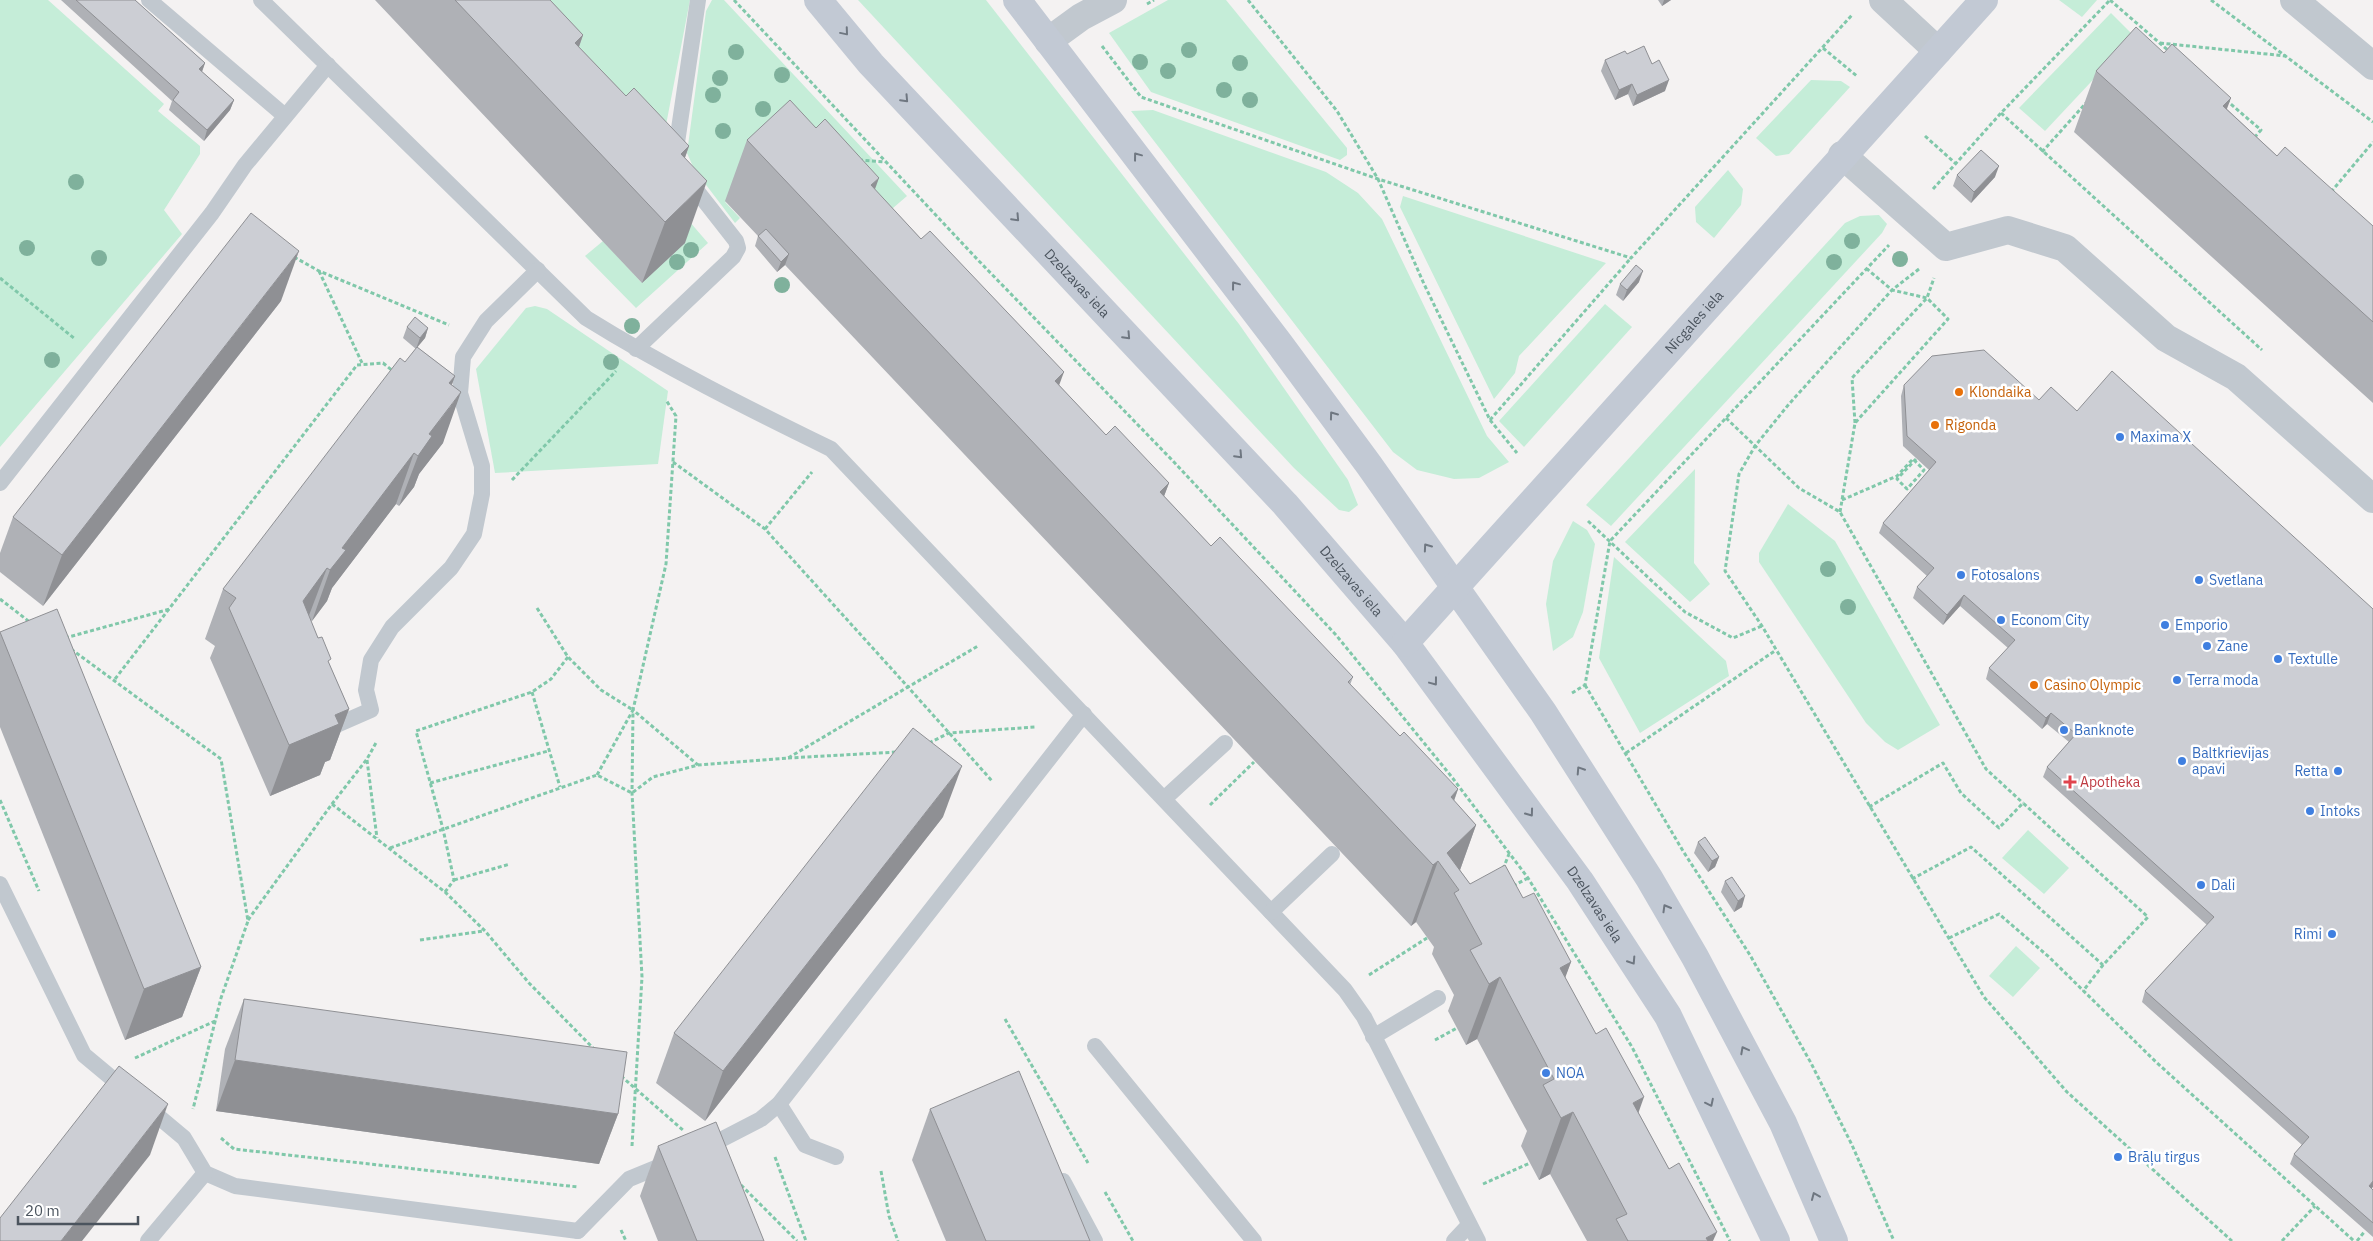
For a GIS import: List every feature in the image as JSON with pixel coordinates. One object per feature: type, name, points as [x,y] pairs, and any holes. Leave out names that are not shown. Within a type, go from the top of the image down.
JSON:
[{"type":"main road","name":"Dzelzavas iela","points":[[818,0],[871,64],[1285,504],[1405,643],[1580,881],[1668,1016],[1776,1241]]},
{"type":"main road","points":[[1017,0],[1280,343],[1370,465],[1543,712],[1663,902],[1783,1123],[1834,1241]]},
{"type":"main road","name":"Nīcgales iela","points":[[1405,643],[1984,0]]},
{"type":"street","points":[[1048,41],[1081,17],[1113,0]]},
{"type":"street","points":[[1883,0],[1938,51]]},
{"type":"street","points":[[2294,0],[2373,66]]},
{"type":"street","points":[[1842,156],[1946,247],[2008,230],[2064,248],[2166,338],[2236,377],[2373,499]]},
{"type":"lane","points":[[149,0],[285,116]]},
{"type":"lane","points":[[262,0],[586,318],[636,349],[727,398],[831,449],[1004,631],[1080,719],[1164,799],[1345,990],[1364,1017],[1478,1241]]},
{"type":"lane","points":[[636,349],[733,258],[738,248],[736,240],[707,206],[674,159],[698,0]]},
{"type":"lane","points":[[0,483],[99,358],[285,116],[328,65]]},
{"type":"lane","points":[[318,733],[346,723],[371,710],[366,690],[371,660],[392,627],[451,568],[474,534],[482,494],[482,466],[460,393],[463,357],[486,322],[538,270]]},
{"type":"lane","points":[[0,884],[84,1055],[184,1138],[205,1173],[235,1186],[580,1236],[629,1179],[705,1148],[761,1119],[779,1104],[1080,719]]},
{"type":"lane","points":[[1164,799],[1224,743]]},
{"type":"lane","points":[[1271,912],[1332,854]]},
{"type":"lane","points":[[1373,1037],[1438,998]]},
{"type":"lane","points":[[1095,1046],[1254,1241]]},
{"type":"lane","points":[[779,1104],[805,1145],[836,1157]]},
{"type":"lane","points":[[1056,1170],[1095,1241]]},
{"type":"lane","points":[[148,1241],[205,1173]]},
{"type":"lane","points":[[1454,1241],[1469,1225]]},
{"type":"path","points":[[734,0],[1336,635],[1451,776],[1528,878],[1632,1047],[1730,1241]]},
{"type":"path","points":[[1248,0],[1337,111],[1378,179],[1424,284],[1490,420],[1517,453]]},
{"type":"path","points":[[1930,192],[1954,163],[2110,0],[2174,56]]},
{"type":"path","points":[[2212,0],[2373,122]]},
{"type":"path","points":[[1490,420],[1631,258],[1853,14]]},
{"type":"path","points":[[1081,17],[1141,97],[1378,179],[1631,258]]},
{"type":"path","points":[[2142,41],[2148,34]]},
{"type":"path","points":[[2160,44],[2286,56]]},
{"type":"path","points":[[1823,48],[1858,77]]},
{"type":"path","points":[[2225,99],[2261,130],[2250,144]]},
{"type":"path","points":[[2042,152],[2088,100]]},
{"type":"path","points":[[2001,113],[2262,350]]},
{"type":"path","points":[[1925,136],[1954,163]]},
{"type":"path","points":[[2330,193],[2373,142]]},
{"type":"path","points":[[858,160],[886,162]]},
{"type":"path","points":[[1892,242],[1610,541],[1585,685],[1683,852],[1750,955],[1811,1063],[1852,1145],[1894,1241]]},
{"type":"path","points":[[1946,247],[1892,290],[1789,404],[1755,446],[1739,474],[1725,571],[1762,626],[1984,997],[2067,1092],[2232,1241]]},
{"type":"path","points":[[1840,512],[1855,423],[1852,378],[1927,298],[1946,247]]},
{"type":"path","points":[[286,253],[319,271],[477,336]]},
{"type":"path","points":[[1855,423],[1948,319],[1927,298],[1892,290],[1867,269]]},
{"type":"path","points":[[319,271],[363,365]]},
{"type":"path","points":[[0,278],[99,358]]},
{"type":"path","points":[[482,494],[506,486],[636,349]]},
{"type":"path","points":[[115,680],[357,366],[383,363],[396,374]]},
{"type":"path","points":[[629,1179],[637,1092],[636,1056],[642,977],[632,793],[633,710],[666,564],[676,416],[666,399]]},
{"type":"path","points":[[1726,418],[1799,488],[1840,512],[1986,769],[2148,917],[2103,965],[2083,991]]},
{"type":"path","points":[[765,529],[831,449]]},
{"type":"path","points":[[1842,500],[1897,476],[1913,459],[1919,465],[1924,470],[1907,489],[1897,479],[1910,465],[1916,458]]},
{"type":"path","points":[[673,462],[765,529],[1014,805]]},
{"type":"path","points":[[1588,521],[1686,612],[1734,638],[1762,626]]},
{"type":"path","points":[[0,599],[35,625]]},
{"type":"path","points":[[537,608],[568,657],[601,690],[633,710],[698,765]]},
{"type":"path","points":[[170,609],[59,640],[221,759],[248,921]]},
{"type":"path","points":[[788,758],[1004,631]]},
{"type":"path","points":[[1626,753],[1776,650]]},
{"type":"path","points":[[454,880],[443,829],[416,731],[532,692],[551,679],[568,657]]},
{"type":"path","points":[[1572,694],[1585,685]]},
{"type":"path","points":[[532,692],[560,787]]},
{"type":"path","points":[[184,1138],[196,1101],[221,998],[248,921],[332,804],[367,759],[377,741],[371,710]]},
{"type":"path","points":[[390,848],[597,774],[633,710]]},
{"type":"path","points":[[926,744],[949,733],[1080,719]]},
{"type":"path","points":[[430,783],[548,751]]},
{"type":"path","points":[[632,793],[653,778],[698,765],[902,751]]},
{"type":"path","points":[[367,759],[377,839]]},
{"type":"path","points":[[1189,825],[1254,762]]},
{"type":"path","points":[[1869,807],[1943,763],[1961,793],[2000,828],[2023,803]]},
{"type":"path","points":[[597,774],[632,793]]},
{"type":"path","points":[[0,800],[43,900]]},
{"type":"path","points":[[332,804],[445,892],[485,931],[529,982],[596,1051]]},
{"type":"path","points":[[1912,879],[1971,847],[2103,965]]},
{"type":"path","points":[[1502,872],[1509,853]]},
{"type":"path","points":[[445,892],[454,880],[510,864]]},
{"type":"path","points":[[1506,891],[1528,878]]},
{"type":"path","points":[[1949,938],[2000,914],[2156,1062],[2355,1241],[2365,1230]]},
{"type":"path","points":[[420,940],[485,931]]},
{"type":"path","points":[[1345,990],[1427,938]]},
{"type":"path","points":[[1005,1019],[1089,1164]]},
{"type":"path","points":[[104,1072],[215,1021]]},
{"type":"path","points":[[1435,1040],[1457,1028]]},
{"type":"path","points":[[617,1072],[637,1092],[705,1148],[797,1241]]},
{"type":"path","points":[[761,1119],[806,1241]]},
{"type":"path","points":[[220,1138],[234,1149],[560,1185]]},
{"type":"path","points":[[1456,1198],[1530,1163]]},
{"type":"path","points":[[881,1171],[889,1216],[898,1241]]},
{"type":"path","points":[[1104,1190],[1134,1241]]},
{"type":"path","points":[[2282,1241],[2315,1206]]},
{"type":"green space","points":[[0,0],[48,0],[164,104],[158,111],[200,146],[200,154],[164,210],[182,234],[0,447]]},
{"type":"green space","points":[[469,0],[690,0],[666,125],[683,214],[708,243],[636,308],[585,256],[603,241],[642,283]]},
{"type":"green space","points":[[712,0],[724,0],[907,196],[857,239],[725,202],[740,218],[735,223],[694,169],[687,153],[706,11]]},
{"type":"green space","points":[[858,0],[986,0],[1239,324],[1348,480],[1358,505],[1349,512],[1339,510],[1294,468]]},
{"type":"green space","points":[[1168,0],[1226,0],[1347,148],[1347,155],[1340,160],[1151,92],[1109,33]]},
{"type":"green space","points":[[2059,0],[2097,0],[2082,17]]},
{"type":"green space","points":[[2111,13],[2134,36],[2045,131],[2019,108]]},
{"type":"green space","points":[[1811,80],[1841,81],[1850,87],[1789,154],[1776,156],[1756,138]]},
{"type":"green space","points":[[1153,110],[1326,172],[1358,193],[1382,219],[1487,436],[1509,462],[1479,478],[1454,479],[1417,470],[1393,452],[1131,111]]},
{"type":"green space","points":[[1728,170],[1743,189],[1741,205],[1714,238],[1696,222],[1695,207]]},
{"type":"green space","points":[[1403,196],[1606,263],[1519,356],[1515,373],[1494,399],[1400,207]]},
{"type":"green space","points":[[1879,215],[1887,224],[1882,233],[1611,526],[1586,505],[1845,223],[1860,216]]},
{"type":"green space","points":[[1605,304],[1632,327],[1524,447],[1499,421]]},
{"type":"green space","points":[[535,306],[547,309],[668,391],[658,464],[495,473],[476,369],[526,308]]},
{"type":"green space","points":[[1695,469],[1694,563],[1710,584],[1690,602],[1625,542]]},
{"type":"green space","points":[[1788,504],[1835,541],[1940,725],[1898,750],[1885,742],[1866,723],[1759,562],[1759,553]]},
{"type":"green space","points":[[1573,521],[1587,530],[1595,544],[1583,612],[1573,637],[1553,651],[1546,604],[1553,561]]},
{"type":"green space","points":[[1614,557],[1726,661],[1729,676],[1640,733],[1599,658]]},
{"type":"green space","points":[[2028,830],[2069,868],[2044,894],[2002,858]]},
{"type":"green space","points":[[2016,946],[2040,968],[2013,997],[1989,976]]},
{"type":"building","points":[[76,0],[135,0],[205,63],[199,69],[234,100],[207,130],[173,100],[179,92]]},
{"type":"building","points":[[455,0],[550,0],[583,35],[575,43],[626,96],[634,88],[689,146],[681,154],[707,181],[665,222]]},
{"type":"building","points":[[2136,27],[2164,53],[2172,44],[2231,98],[2223,106],[2277,156],[2285,147],[2373,226],[2373,322],[2096,71]]},
{"type":"building","points":[[1644,46],[1652,64],[1659,60],[1669,80],[1637,95],[1632,84],[1619,90],[1605,60],[1625,51],[1627,54]]},
{"type":"building","points":[[790,100],[816,128],[825,119],[879,178],[871,185],[921,239],[930,231],[1064,372],[1055,381],[1106,435],[1115,426],[1169,483],[1160,492],[1211,546],[1220,537],[1353,677],[1348,682],[1400,736],[1404,732],[1458,789],[1451,797],[1476,825],[1447,853],[1470,884],[1505,865],[1523,898],[1534,893],[1571,962],[1560,968],[1596,1034],[1606,1028],[1644,1097],[1633,1103],[1669,1169],[1679,1163],[1717,1232],[1706,1238],[1708,1241],[1628,1241],[1616,1219],[1627,1214],[1573,1112],[1561,1118],[1543,1085],[1554,1079],[1500,977],[1489,984],[1470,950],[1482,944],[1454,893],[1459,890],[1438,861],[1433,865],[747,140]]},
{"type":"building","points":[[1981,150],[1999,166],[1974,192],[1957,175]]},
{"type":"building","points":[[251,213],[299,251],[62,555],[13,517]]},
{"type":"building","points":[[766,229],[789,254],[781,262],[758,236]]},
{"type":"building","points":[[1636,265],[1643,271],[1627,290],[1620,284]]},
{"type":"building","points":[[415,317],[428,328],[420,338],[407,327]]},
{"type":"building","points":[[417,347],[455,376],[449,383],[461,392],[429,434],[432,436],[418,456],[414,453],[342,548],[346,550],[330,570],[327,568],[303,601],[318,638],[322,637],[331,659],[328,661],[349,709],[335,715],[339,724],[289,745],[229,608],[236,598],[223,589],[400,358],[405,362]]},
{"type":"building","points":[[1984,350],[2039,400],[2051,387],[2077,411],[2112,371],[2373,609],[2373,1181],[2369,1186],[2373,1190],[2373,1223],[2294,1154],[2309,1137],[2145,991],[2214,917],[2047,767],[2076,734],[2051,713],[2046,718],[1989,668],[2015,640],[1964,595],[1947,615],[1917,587],[1934,568],[1883,523],[1936,462],[1907,436],[1904,385],[1932,356]]},
{"type":"building","points":[[57,609],[201,967],[144,989],[0,632]]},
{"type":"building","points":[[913,728],[962,766],[723,1071],[674,1033]]},
{"type":"building","points":[[1705,837],[1719,857],[1712,861],[1698,842]]},
{"type":"building","points":[[1732,877],[1745,896],[1738,901],[1725,881]]},
{"type":"building","points":[[244,999],[627,1052],[618,1114],[235,1060]]},
{"type":"building","points":[[119,1066],[168,1104],[61,1241],[0,1241],[0,1218]]},
{"type":"building","points":[[1019,1071],[1090,1241],[986,1241],[930,1109]]},
{"type":"building","points":[[716,1122],[764,1241],[697,1241],[658,1146]]},
{"type":"place","name":"Klondaika","points":[[1959,392]]},
{"type":"place","name":"Rigonda","points":[[1935,425]]},
{"type":"place","name":"Maxima X","points":[[2120,437]]},
{"type":"place","name":"Fotosalons","points":[[1961,575]]},
{"type":"place","name":"Svetlana","points":[[2199,580]]},
{"type":"place","name":"Econom City","points":[[2001,620]]},
{"type":"place","name":"Emporio","points":[[2165,625]]},
{"type":"place","name":"Zane","points":[[2207,646]]},
{"type":"place","name":"Textulle","points":[[2278,659]]},
{"type":"place","name":"Terra moda","points":[[2177,680]]},
{"type":"place","name":"Casino Olympic","points":[[2034,685]]},
{"type":"place","name":"Banknote","points":[[2064,730]]},
{"type":"place","name":"Baltkrievijas apavi","points":[[2182,761]]},
{"type":"place","name":"Retta","points":[[2338,771]]},
{"type":"place","name":"Apotheka","points":[[2070,782]]},
{"type":"place","name":"Intoks","points":[[2310,811]]},
{"type":"place","name":"Dali","points":[[2201,885]]},
{"type":"place","name":"Rimi","points":[[2332,934]]},
{"type":"place","name":"NOA","points":[[1546,1073]]},
{"type":"place","name":"Brāļu tirgus","points":[[2118,1157]]}]
